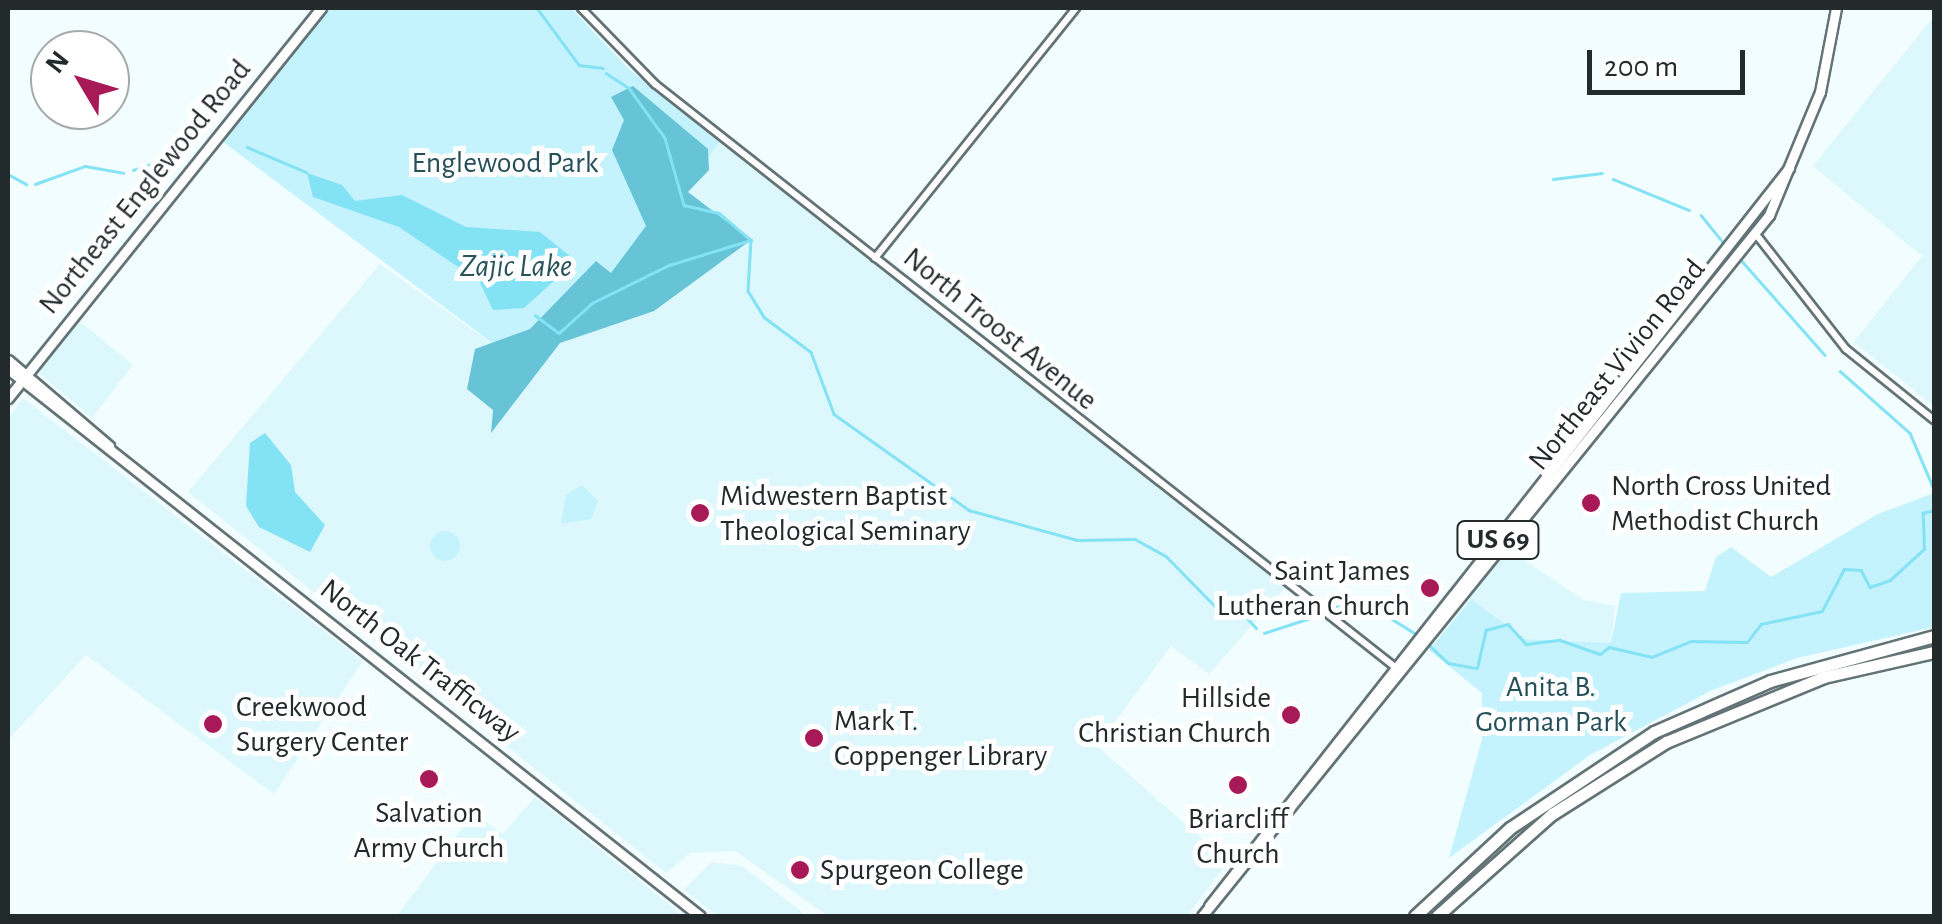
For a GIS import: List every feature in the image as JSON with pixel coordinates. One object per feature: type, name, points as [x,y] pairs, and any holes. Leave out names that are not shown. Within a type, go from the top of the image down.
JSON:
[{"type":"highway","points":[[1415,916],[1510,828],[1654,732],[1770,681],[1934,636]]},
{"type":"highway","points":[[1437,916],[1539,825],[1624,764],[1767,697],[1934,652]]},
{"type":"highway","points":[[1891,662],[1934,660]]},
{"type":"main road","name":"Northeast Englewood Road","points":[[8,398],[321,8]]},
{"type":"main road","name":"Northeast Vivion Road","points":[[1399,670],[1755,232],[1792,164],[1820,92],[1836,8]]},
{"type":"main road","name":"Northeast Vivion Road","points":[[1202,916],[1399,670],[1792,164]]},
{"type":"main road","name":"North Oak Trafficway","points":[[8,360],[22,376],[109,446],[700,916]]},
{"type":"main road","name":"North Oak Trafficway","points":[[8,369],[22,376]]},
{"type":"main road","points":[[1588,427],[1589,440]]},
{"type":"street","name":"North Troost Avenue","points":[[581,8],[654,84],[1399,670]]},
{"type":"street","points":[[876,258],[1076,8]]},
{"type":"street","points":[[1755,232],[1846,348],[1934,420]]},
{"type":"shaded area","points":[[1934,16],[1934,406],[1854,342],[1922,256],[1813,166]]},
{"type":"shaded area","points":[[633,86],[708,149],[709,170],[688,192],[751,240],[654,311],[560,343],[491,433],[493,410],[467,389],[475,349],[530,329],[596,261],[611,273],[646,226],[612,150],[624,120],[611,97]]},
{"type":"shaded area","name":"Midwestern Baptist Theological Seminary","points":[[720,142],[1285,588],[1209,674],[1171,646],[1097,746],[1228,862],[1187,916],[828,916],[735,851],[690,853],[666,873],[188,492],[380,264],[535,374]]},
{"type":"shaded area","points":[[79,321],[133,365],[92,418],[38,372]]},
{"type":"shaded area","points":[[23,398],[363,661],[274,794],[86,655],[8,740],[8,419]]},
{"type":"shaded area","points":[[1506,548],[1584,600],[1615,606],[1611,643],[1526,639],[1467,596]]},
{"type":"shaded area","points":[[535,797],[683,916],[397,916],[473,813],[503,834]]},
{"type":"shaded area","points":[[712,862],[742,866],[807,916],[718,916],[684,890]]},
{"type":"green space","name":"Englewood Park","points":[[328,8],[571,8],[629,69],[720,142],[535,375],[222,141]]},
{"type":"green space","points":[[582,485],[598,501],[591,519],[561,524],[566,495]]},
{"type":"green space","name":"Anita B. Gorman Park","points":[[1934,493],[1934,627],[1797,658],[1710,691],[1590,755],[1449,858],[1482,739],[1482,693],[1429,650],[1471,599],[1526,639],[1611,643],[1621,593],[1705,591],[1716,557],[1731,547],[1771,577],[1878,514]]},
{"type":"green space","points":[[445,531],[456,535],[460,546],[456,557],[445,561],[434,557],[430,546],[434,535]]},
{"type":"water","name":"Zajic Lake","points":[[307,173],[342,185],[355,201],[402,195],[466,227],[540,232],[576,261],[524,308],[493,310],[479,281],[399,227],[313,197]]},
{"type":"water","points":[[265,433],[291,465],[295,492],[325,525],[310,552],[259,527],[246,506],[250,443]]},
{"type":"waterway","points":[[537,8],[579,65],[603,68]]},
{"type":"waterway","points":[[606,73],[629,88],[665,138],[684,205],[719,213],[751,240],[748,291],[764,317],[811,352],[834,414],[969,510],[1077,540],[1135,539],[1166,556],[1215,606],[1230,599],[1256,628]]},
{"type":"waterway","points":[[247,147],[306,172]]},
{"type":"waterway","points":[[133,170],[152,164]]},
{"type":"waterway","points":[[35,184],[85,166],[123,173]]},
{"type":"waterway","points":[[1553,179],[1602,173]]},
{"type":"waterway","points":[[8,174],[26,184]]},
{"type":"waterway","points":[[1613,179],[1689,210]]},
{"type":"waterway","points":[[1701,215],[1725,245]]},
{"type":"waterway","points":[[535,315],[559,333],[592,303],[669,265],[751,240]]},
{"type":"waterway","points":[[1742,261],[1825,355]]},
{"type":"waterway","points":[[1840,371],[1910,433],[1934,489]]},
{"type":"waterway","points":[[1429,645],[1448,663],[1477,668],[1486,630],[1508,624],[1526,644],[1560,640],[1600,654],[1609,647],[1652,657],[1691,641],[1747,642],[1761,624],[1822,611],[1844,569],[1861,570],[1870,587],[1890,580],[1924,549],[1923,513],[1934,510]]},
{"type":"waterway","points":[[1329,609],[1356,602],[1385,614]]},
{"type":"waterway","points":[[1264,633],[1323,614]]},
{"type":"waterway","points":[[1392,619],[1416,634]]},
{"type":"place","name":"North Cross United Methodist Church","points":[[1591,503]]},
{"type":"place","name":"Midwestern Baptist Theological Seminary","points":[[700,513]]},
{"type":"place","name":"Saint James Lutheran Church","points":[[1430,588]]},
{"type":"place","name":"Hillside Christian Church","points":[[1291,715]]},
{"type":"place","name":"Creekwood Surgery Center","points":[[213,724]]},
{"type":"place","name":"Mark T. Coppenger Library","points":[[814,738]]},
{"type":"place","name":"Salvation Army Church","points":[[429,779]]},
{"type":"place","name":"Briarcliff Church","points":[[1238,785]]},
{"type":"place","name":"Spurgeon College","points":[[800,870]]}]
